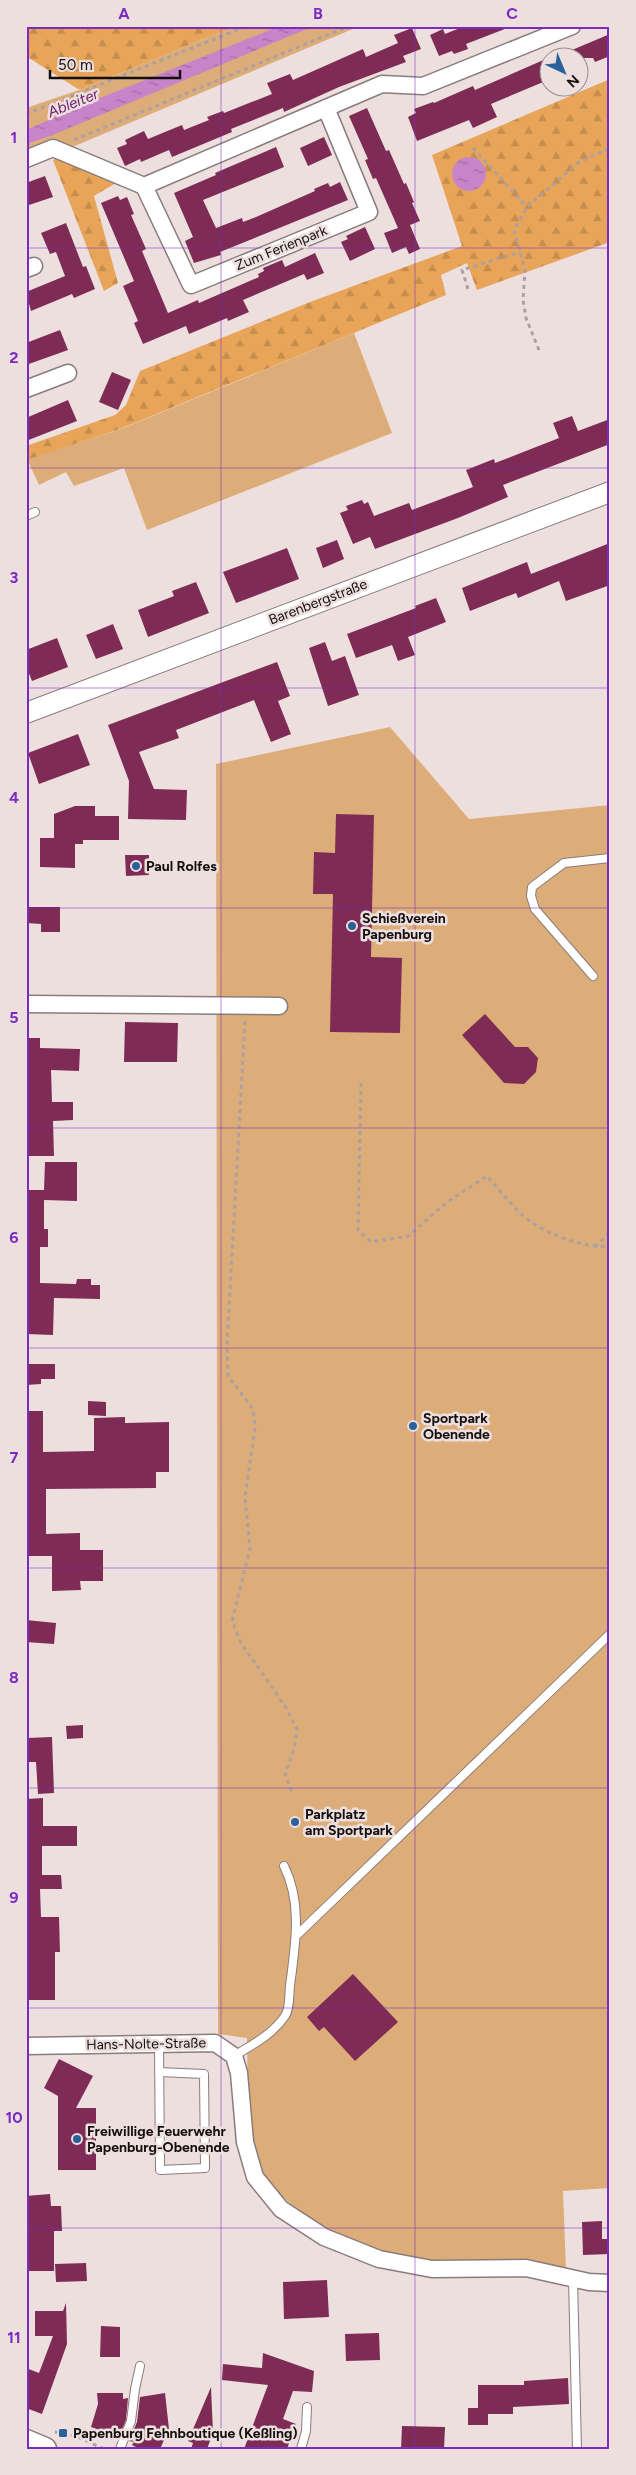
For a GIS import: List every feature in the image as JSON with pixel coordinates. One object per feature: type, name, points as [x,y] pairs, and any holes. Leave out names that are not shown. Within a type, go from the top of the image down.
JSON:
[{"type":"main road","points":[[26,2441],[49,2440]]},
{"type":"street","points":[[26,159],[53,148],[144,186],[382,84],[423,86],[572,26]]},
{"type":"street","name":"Zum Ferienpark","points":[[144,186],[191,286],[369,212],[326,108]]},
{"type":"street","points":[[26,389],[68,373]]},
{"type":"street","name":"Barenbergstraße","points":[[26,713],[610,492]]},
{"type":"street","points":[[26,1004],[279,1006]]},
{"type":"street","name":"Hans-Nolte-Straße","points":[[26,2046],[215,2044],[234,2056]]},
{"type":"street","points":[[234,2056],[239,2073],[245,2142],[255,2177],[280,2208],[317,2232],[379,2259],[432,2269],[526,2268],[572,2279],[610,2283]]},
{"type":"lane","points":[[26,516],[35,512]]},
{"type":"lane","points":[[593,976],[535,909],[531,896],[532,887],[564,863],[610,858]]},
{"type":"lane","points":[[297,1935],[610,1634]]},
{"type":"lane","points":[[234,2056],[269,2035],[286,2014],[297,1935],[296,1905],[290,1879],[284,1866]]},
{"type":"lane","points":[[159,2044],[159,2072],[160,2170],[205,2168],[204,2074],[159,2072]]},
{"type":"lane","points":[[572,2279],[577,2449]]},
{"type":"lane","points":[[120,2449],[131,2421],[140,2366]]},
{"type":"lane","points":[[301,2449],[306,2431],[307,2407]]},
{"type":"path","points":[[26,114],[247,26]]},
{"type":"path","points":[[53,148],[349,26]]},
{"type":"path","points":[[473,148],[527,207]]},
{"type":"path","points":[[539,350],[526,318],[523,300],[525,270],[514,230],[527,207],[579,162],[610,148]]},
{"type":"path","points":[[468,288],[462,270],[520,252]]},
{"type":"path","points":[[246,1006],[227,1345],[228,1376],[253,1409],[255,1428],[245,1497],[250,1549],[232,1621],[241,1643],[286,1706],[297,1729],[294,1749],[285,1774],[293,1794]]},
{"type":"path","points":[[361,1083],[358,1230],[371,1242],[408,1236],[446,1203],[487,1176],[519,1212],[552,1234],[595,1247],[610,1247]]},
{"type":"path","points":[[595,1247],[610,1232]]},
{"type":"path","points":[[49,2440],[76,2436],[104,2449]]},
{"type":"shaded area","points":[[235,26],[360,26],[70,148],[26,156],[26,108],[82,89]]},
{"type":"shaded area","points":[[354,333],[392,433],[147,530],[124,468],[74,486],[66,472],[39,485],[27,459],[121,429]]},
{"type":"shaded area","name":"Sportpark Obenende","points":[[390,727],[469,819],[610,805],[610,2188],[563,2191],[566,2269],[495,2267],[427,2260],[394,2254],[362,2244],[330,2230],[299,2210],[271,2185],[257,2164],[250,2104],[247,2038],[218,2034],[216,764]]},
{"type":"green space","points":[[26,26],[235,26],[78,89],[29,58],[26,51]]},
{"type":"green space","points":[[610,79],[610,242],[477,290],[467,263],[441,275],[446,295],[120,429],[26,460],[26,446],[115,415],[126,405],[140,371],[310,302],[462,246],[432,155],[566,98],[588,98],[588,88]]},
{"type":"green space","points":[[57,158],[116,183],[94,196],[118,283],[104,291],[53,160]]},
{"type":"water","points":[[280,26],[314,26],[50,136],[26,144],[26,130],[85,104]]},
{"type":"water","points":[[469,157],[476,158],[481,162],[485,167],[485,181],[481,186],[476,190],[469,191],[462,190],[457,186],[453,181],[452,174],[453,167],[457,162],[462,158]]},
{"type":"building","points":[[465,26],[510,27],[466,44],[468,49],[454,54],[452,51],[439,56],[430,35],[443,29],[445,34]]},
{"type":"building","points":[[412,28],[421,49],[403,56],[406,62],[339,87],[284,112],[283,108],[231,129],[232,132],[172,157],[169,150],[141,162],[140,159],[125,166],[117,148],[127,144],[125,140],[144,131],[148,139],[182,125],[184,130],[209,120],[207,117],[223,111],[224,113],[272,94],[267,83],[290,74],[293,80],[363,49],[366,57],[398,43],[394,35]]},
{"type":"building","points":[[610,34],[610,56],[595,62],[593,58],[588,58],[588,48],[577,48]]},
{"type":"building","points":[[538,62],[538,84],[491,104],[497,117],[473,128],[469,120],[417,141],[408,117],[416,113],[414,109],[434,103],[473,86],[475,90]]},
{"type":"building","points":[[367,108],[386,151],[389,150],[404,184],[406,183],[420,221],[410,225],[420,249],[409,254],[406,247],[392,253],[384,233],[398,228],[376,178],[373,179],[365,160],[368,159],[349,116]]},
{"type":"building","points":[[324,137],[332,155],[308,166],[300,148]]},
{"type":"building","points":[[276,147],[284,167],[203,200],[216,228],[242,218],[243,222],[256,217],[315,191],[314,189],[328,183],[330,187],[340,182],[348,200],[220,252],[221,255],[194,263],[185,241],[193,237],[174,193]]},
{"type":"building","points":[[45,176],[53,197],[26,206],[26,183]]},
{"type":"building","points":[[118,196],[120,200],[127,197],[134,214],[131,215],[146,249],[142,251],[168,313],[198,300],[199,303],[259,277],[258,274],[264,271],[263,268],[282,260],[285,267],[315,253],[324,273],[307,280],[304,274],[243,300],[249,312],[228,321],[227,318],[189,334],[186,326],[143,344],[134,323],[138,321],[123,286],[134,281],[101,203]]},
{"type":"building","points":[[66,223],[83,267],[86,266],[95,289],[74,298],[72,294],[31,311],[26,292],[65,276],[56,252],[50,254],[41,233]]},
{"type":"building","points":[[365,227],[375,249],[350,261],[341,242],[348,239],[346,236]]},
{"type":"building","points":[[60,330],[68,350],[26,365],[26,343]]},
{"type":"building","points":[[112,372],[131,380],[118,410],[99,402]]},
{"type":"building","points":[[68,400],[77,421],[26,441],[26,418]]},
{"type":"building","points":[[572,416],[578,431],[610,419],[610,444],[503,485],[508,497],[458,518],[375,549],[370,537],[353,544],[340,513],[348,510],[346,506],[362,500],[364,504],[368,502],[374,516],[409,503],[412,510],[473,487],[466,470],[494,459],[495,463],[559,438],[553,423]]},
{"type":"building","points":[[337,540],[344,559],[323,568],[316,548]]},
{"type":"building","points":[[610,543],[610,585],[566,601],[559,581],[518,598],[516,593],[470,611],[462,588],[527,562],[531,574]]},
{"type":"building","points":[[287,548],[299,579],[236,603],[223,572]]},
{"type":"building","points":[[196,582],[209,613],[148,637],[138,610],[174,596],[172,591]]},
{"type":"building","points":[[436,598],[446,622],[408,637],[415,655],[398,661],[392,645],[356,658],[347,634],[416,608],[415,606]]},
{"type":"building","points":[[113,624],[123,649],[96,659],[86,635]]},
{"type":"building","points":[[57,638],[68,667],[32,681],[26,666],[26,650]]},
{"type":"building","points":[[325,642],[332,661],[345,656],[359,695],[328,706],[309,648]]},
{"type":"building","points":[[277,662],[290,696],[278,701],[291,734],[271,742],[254,700],[176,730],[179,738],[139,752],[154,789],[187,790],[186,820],[128,819],[129,781],[108,725]]},
{"type":"building","points":[[78,734],[90,765],[39,784],[28,753]]},
{"type":"building","points":[[75,806],[95,806],[95,816],[119,816],[119,840],[83,840],[83,844],[75,844],[75,868],[40,867],[40,838],[54,838],[54,814]]},
{"type":"building","name":"Schießverein Papenburg","points":[[336,814],[374,815],[371,957],[402,958],[400,1033],[330,1032],[333,894],[313,894],[314,852],[335,853]]},
{"type":"building","points":[[125,855],[149,855],[149,875],[126,876]]},
{"type":"building","points":[[26,907],[60,907],[60,932],[41,932],[41,924],[26,923]]},
{"type":"building","points":[[485,1014],[515,1047],[528,1047],[538,1058],[536,1072],[524,1084],[504,1083],[462,1035]]},
{"type":"building","points":[[125,1022],[178,1023],[177,1062],[124,1062]]},
{"type":"building","points":[[26,1038],[40,1038],[40,1048],[80,1049],[79,1071],[51,1070],[52,1102],[73,1102],[73,1120],[53,1121],[54,1156],[26,1156]]},
{"type":"building","points":[[45,1162],[77,1162],[77,1201],[44,1200],[44,1229],[48,1229],[48,1247],[40,1247],[40,1283],[76,1284],[77,1279],[91,1279],[91,1285],[100,1285],[100,1299],[54,1298],[53,1335],[26,1334],[26,1190],[44,1190]]},
{"type":"building","points":[[26,1364],[55,1364],[55,1379],[41,1379],[41,1384],[26,1385]]},
{"type":"building","points":[[88,1401],[106,1402],[106,1416],[88,1415]]},
{"type":"building","points":[[26,1411],[43,1411],[43,1452],[94,1451],[94,1418],[125,1417],[125,1423],[169,1422],[169,1472],[156,1472],[156,1488],[46,1489],[46,1534],[80,1533],[80,1550],[103,1550],[103,1581],[80,1581],[81,1590],[52,1591],[52,1556],[26,1556],[26,1534],[29,1534],[29,1490],[26,1490]]},
{"type":"building","points":[[26,1620],[56,1623],[54,1644],[26,1642]]},
{"type":"building","points":[[83,1725],[83,1738],[67,1739],[66,1726]]},
{"type":"building","points":[[52,1737],[54,1793],[38,1794],[36,1762],[26,1762],[26,1738]]},
{"type":"building","points":[[43,1798],[43,1826],[77,1826],[77,1846],[42,1846],[42,1875],[61,1875],[62,1889],[40,1889],[41,1917],[59,1917],[60,1952],[55,1952],[55,2000],[27,2000],[26,1799]]},
{"type":"building","points":[[353,1974],[398,2022],[355,2061],[324,2027],[319,2031],[307,2017]]},
{"type":"building","name":"Freiwillige Feuerwehr Papenburg-Obenende","points":[[59,2059],[93,2076],[76,2108],[96,2108],[96,2170],[58,2170],[58,2096],[44,2088]]},
{"type":"building","points":[[50,2194],[51,2206],[61,2206],[62,2231],[54,2231],[54,2271],[26,2271],[26,2196]]},
{"type":"building","points":[[602,2221],[602,2239],[610,2239],[610,2254],[583,2255],[582,2222]]},
{"type":"building","points":[[86,2263],[87,2281],[56,2282],[55,2264]]},
{"type":"building","points":[[327,2280],[329,2317],[284,2319],[283,2282]]},
{"type":"building","points":[[66,2303],[67,2344],[42,2414],[26,2408],[26,2368],[39,2373],[53,2336],[35,2336],[35,2311],[63,2311]]},
{"type":"building","points":[[101,2326],[120,2327],[120,2357],[100,2357]]},
{"type":"building","points":[[379,2333],[380,2360],[346,2361],[345,2334]]},
{"type":"building","points":[[263,2353],[314,2371],[312,2392],[293,2391],[283,2419],[296,2424],[287,2449],[244,2449],[268,2385],[222,2380],[223,2364],[262,2368]]},
{"type":"building","points":[[568,2378],[569,2404],[513,2407],[513,2414],[488,2414],[488,2425],[468,2425],[468,2408],[478,2408],[478,2385],[524,2385],[524,2381]]},
{"type":"building","points":[[211,2387],[213,2433],[207,2449],[191,2449],[193,2443],[188,2441]]},
{"type":"building","points":[[97,2393],[123,2393],[123,2399],[128,2398],[126,2420],[119,2437],[91,2427],[98,2404]]},
{"type":"building","points":[[165,2393],[169,2429],[160,2449],[140,2449],[132,2445],[134,2442],[129,2441],[137,2422],[140,2397]]},
{"type":"building","points":[[402,2426],[445,2427],[444,2449],[401,2449]]},
{"type":"place","name":"Paul Rolfes","points":[[136,866]]},
{"type":"place","name":"Schießverein Papenburg","points":[[352,926]]},
{"type":"place","name":"Sportpark Obenende","points":[[413,1426]]},
{"type":"place","name":"Parkplatz am Sportpark","points":[[295,1822]]},
{"type":"place","name":"Freiwillige Feuerwehr Papenburg-Obenende","points":[[77,2139]]},
{"type":"place","name":"Papenburg Fehnboutique (Keßling)","points":[[63,2433]]},
{"type":"water label","name":"Ableiter","points":[[73,103]]}]
